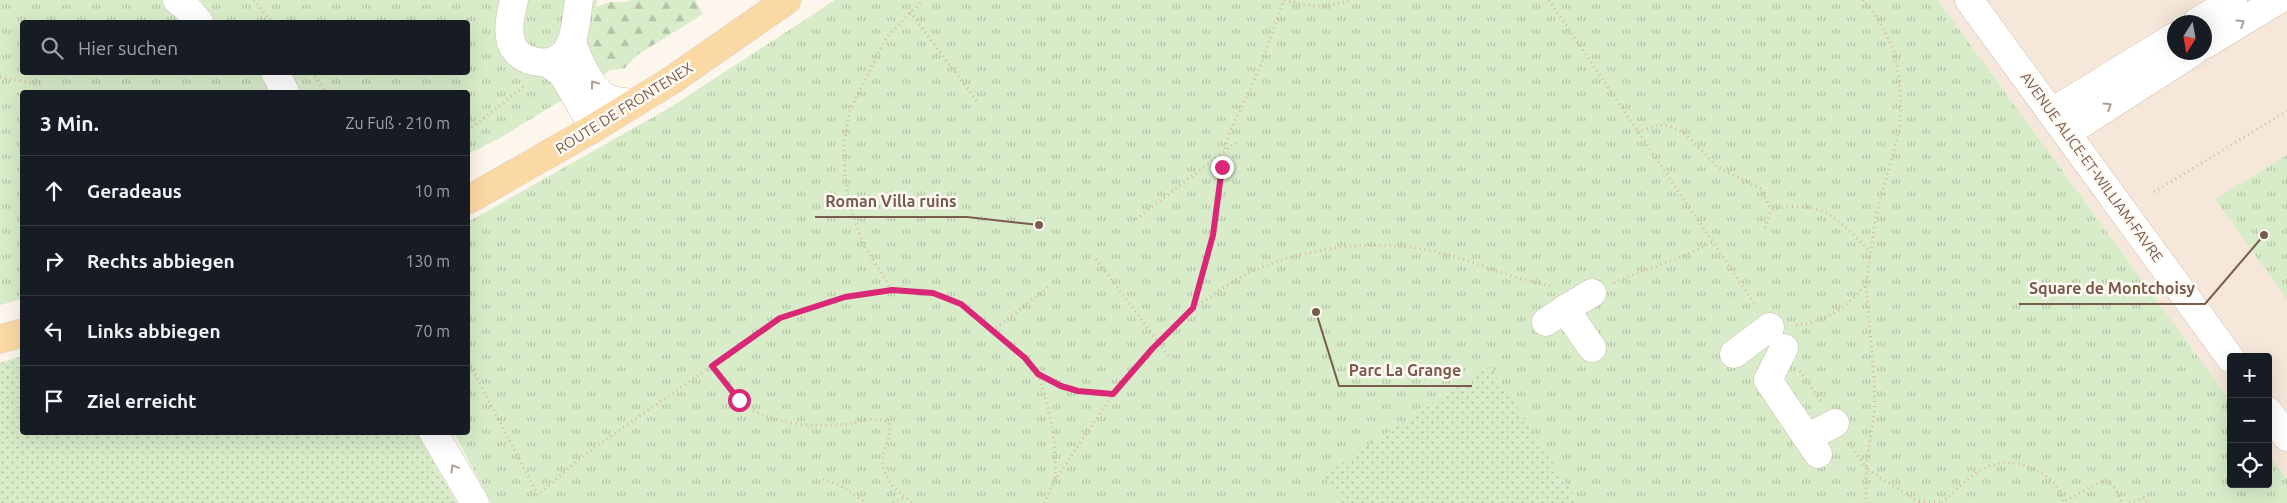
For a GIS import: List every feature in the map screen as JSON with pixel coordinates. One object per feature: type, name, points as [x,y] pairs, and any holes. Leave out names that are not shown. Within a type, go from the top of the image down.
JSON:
[{"type":"main road","name":"ROUTE DE FRONTENEX","points":[[470,199],[634,103],[778,3]]},
{"type":"main road","points":[[0,339],[20,334]]},
{"type":"street","points":[[177,0],[188,8],[197,20]]},
{"type":"street","points":[[514,0],[509,28],[511,44],[522,57],[562,73],[594,128]]},
{"type":"street","points":[[541,63],[563,56],[572,42],[579,0]]},
{"type":"street","name":"AVENUE ALICE-ET-WILLIAM-FAVRE","points":[[1969,0],[2060,122],[2227,354]]},
{"type":"street","points":[[2208,15],[2233,0]]},
{"type":"street","points":[[2212,40],[2278,0]]},
{"type":"street","points":[[572,42],[578,61],[604,97],[615,101],[634,103]]},
{"type":"street","points":[[2060,122],[2167,42]]},
{"type":"street","points":[[2060,122],[2178,60]]},
{"type":"street","points":[[276,75],[284,90]]},
{"type":"street","points":[[1592,293],[1556,316],[1592,348]]},
{"type":"street","points":[[1734,354],[1777,338]]},
{"type":"street","points":[[1777,338],[1768,380],[1813,446],[1835,423]]},
{"type":"street","points":[[2272,416],[2287,437]]},
{"type":"street","points":[[435,435],[475,503]]},
{"type":"path","points":[[254,0],[270,20]]},
{"type":"path","points":[[892,290],[864,246],[852,212],[844,176],[844,144],[850,110],[886,38],[923,0]]},
{"type":"path","points":[[1193,308],[1213,235],[1224,152],[1230,132],[1260,67],[1284,0],[1310,7],[1324,7],[1351,0]]},
{"type":"path","points":[[1549,0],[1866,468],[1919,502],[1943,503],[1976,473],[1989,466],[2008,463],[2032,468],[2046,476],[2057,488],[2063,502],[2100,482],[2108,482],[2115,488],[2122,503]]},
{"type":"path","points":[[1863,0],[1878,18],[1894,51],[1902,100],[1900,128],[1885,178],[1870,250],[1866,285],[1875,408],[1866,468],[1866,503]]},
{"type":"path","points":[[910,12],[977,102]]},
{"type":"path","points":[[470,130],[524,87],[541,63]]},
{"type":"path","points":[[314,75],[324,90]]},
{"type":"path","points":[[0,77],[44,85]]},
{"type":"path","points":[[2154,192],[2287,111]]},
{"type":"path","points":[[1637,132],[1659,125],[1670,126],[1684,133],[1719,168],[1761,189],[1772,210],[1765,228]]},
{"type":"path","points":[[1136,219],[1238,141]]},
{"type":"path","points":[[1772,210],[1791,206],[1807,206],[1823,211],[1839,220],[1870,250]]},
{"type":"path","points":[[1044,503],[1055,480],[1113,394],[1159,342],[1193,308],[1250,272],[1317,251],[1365,246],[1387,246],[1436,252],[1534,283],[1592,293],[1648,268],[1683,258],[1713,242]]},
{"type":"path","points":[[1096,259],[1170,358]]},
{"type":"path","points":[[1777,338],[1825,319],[1847,305],[1866,285]]},
{"type":"path","points":[[992,331],[1048,287]]},
{"type":"path","points":[[470,365],[538,495],[584,455],[780,318],[845,297],[892,290],[933,293],[961,304],[1025,358],[1038,374],[1054,431],[1056,454],[1055,480]]},
{"type":"path","points":[[712,366],[739,400],[755,411],[776,419],[822,425],[871,420],[889,424],[891,430],[882,462],[886,478],[913,503]]},
{"type":"path","points":[[1038,374],[1061,386],[1078,391],[1113,394]]},
{"type":"path","points":[[823,479],[840,485],[866,503]]},
{"type":"path","points":[[893,503],[905,497]]},
{"type":"path","points":[[2129,503],[2144,498],[2148,503]]},
{"type":"shaded area","points":[[1938,0],[2287,0],[2287,479],[2272,459],[2272,353],[2227,353],[2227,397]]},
{"type":"green space","points":[[0,0],[597,0],[590,45],[611,70],[500,138],[470,153],[470,90],[20,90],[20,300],[0,305]]},
{"type":"green space","points":[[631,0],[695,0],[703,14],[637,55],[625,68],[611,70],[590,45],[596,7],[610,2],[627,2]]},
{"type":"green space","points":[[835,0],[1938,0],[2227,397],[2227,488],[2272,488],[2272,459],[2287,479],[2287,503],[491,503],[455,435],[470,435],[470,221],[671,107]]},
{"type":"green space","points":[[2287,155],[2287,300],[2215,199]]},
{"type":"green space","points":[[20,357],[20,435],[418,435],[457,503],[0,503],[0,363]]},
{"type":"green space","points":[[1490,366],[1579,503],[1342,503],[1323,475]]},
{"type":"place","name":"Roman Villa ruins","points":[[1039,225]]},
{"type":"place","name":"Square de Montchoisy","points":[[2264,235]]},
{"type":"place","name":"Parc La Grange","points":[[1316,312]]},
{"type":"route","points":[[739,400],[712,366],[780,318],[845,297],[892,290],[933,293],[961,304],[1025,358],[1038,374],[1061,386],[1078,391],[1113,394],[1152,349],[1193,308],[1213,235],[1222,167]]}]
